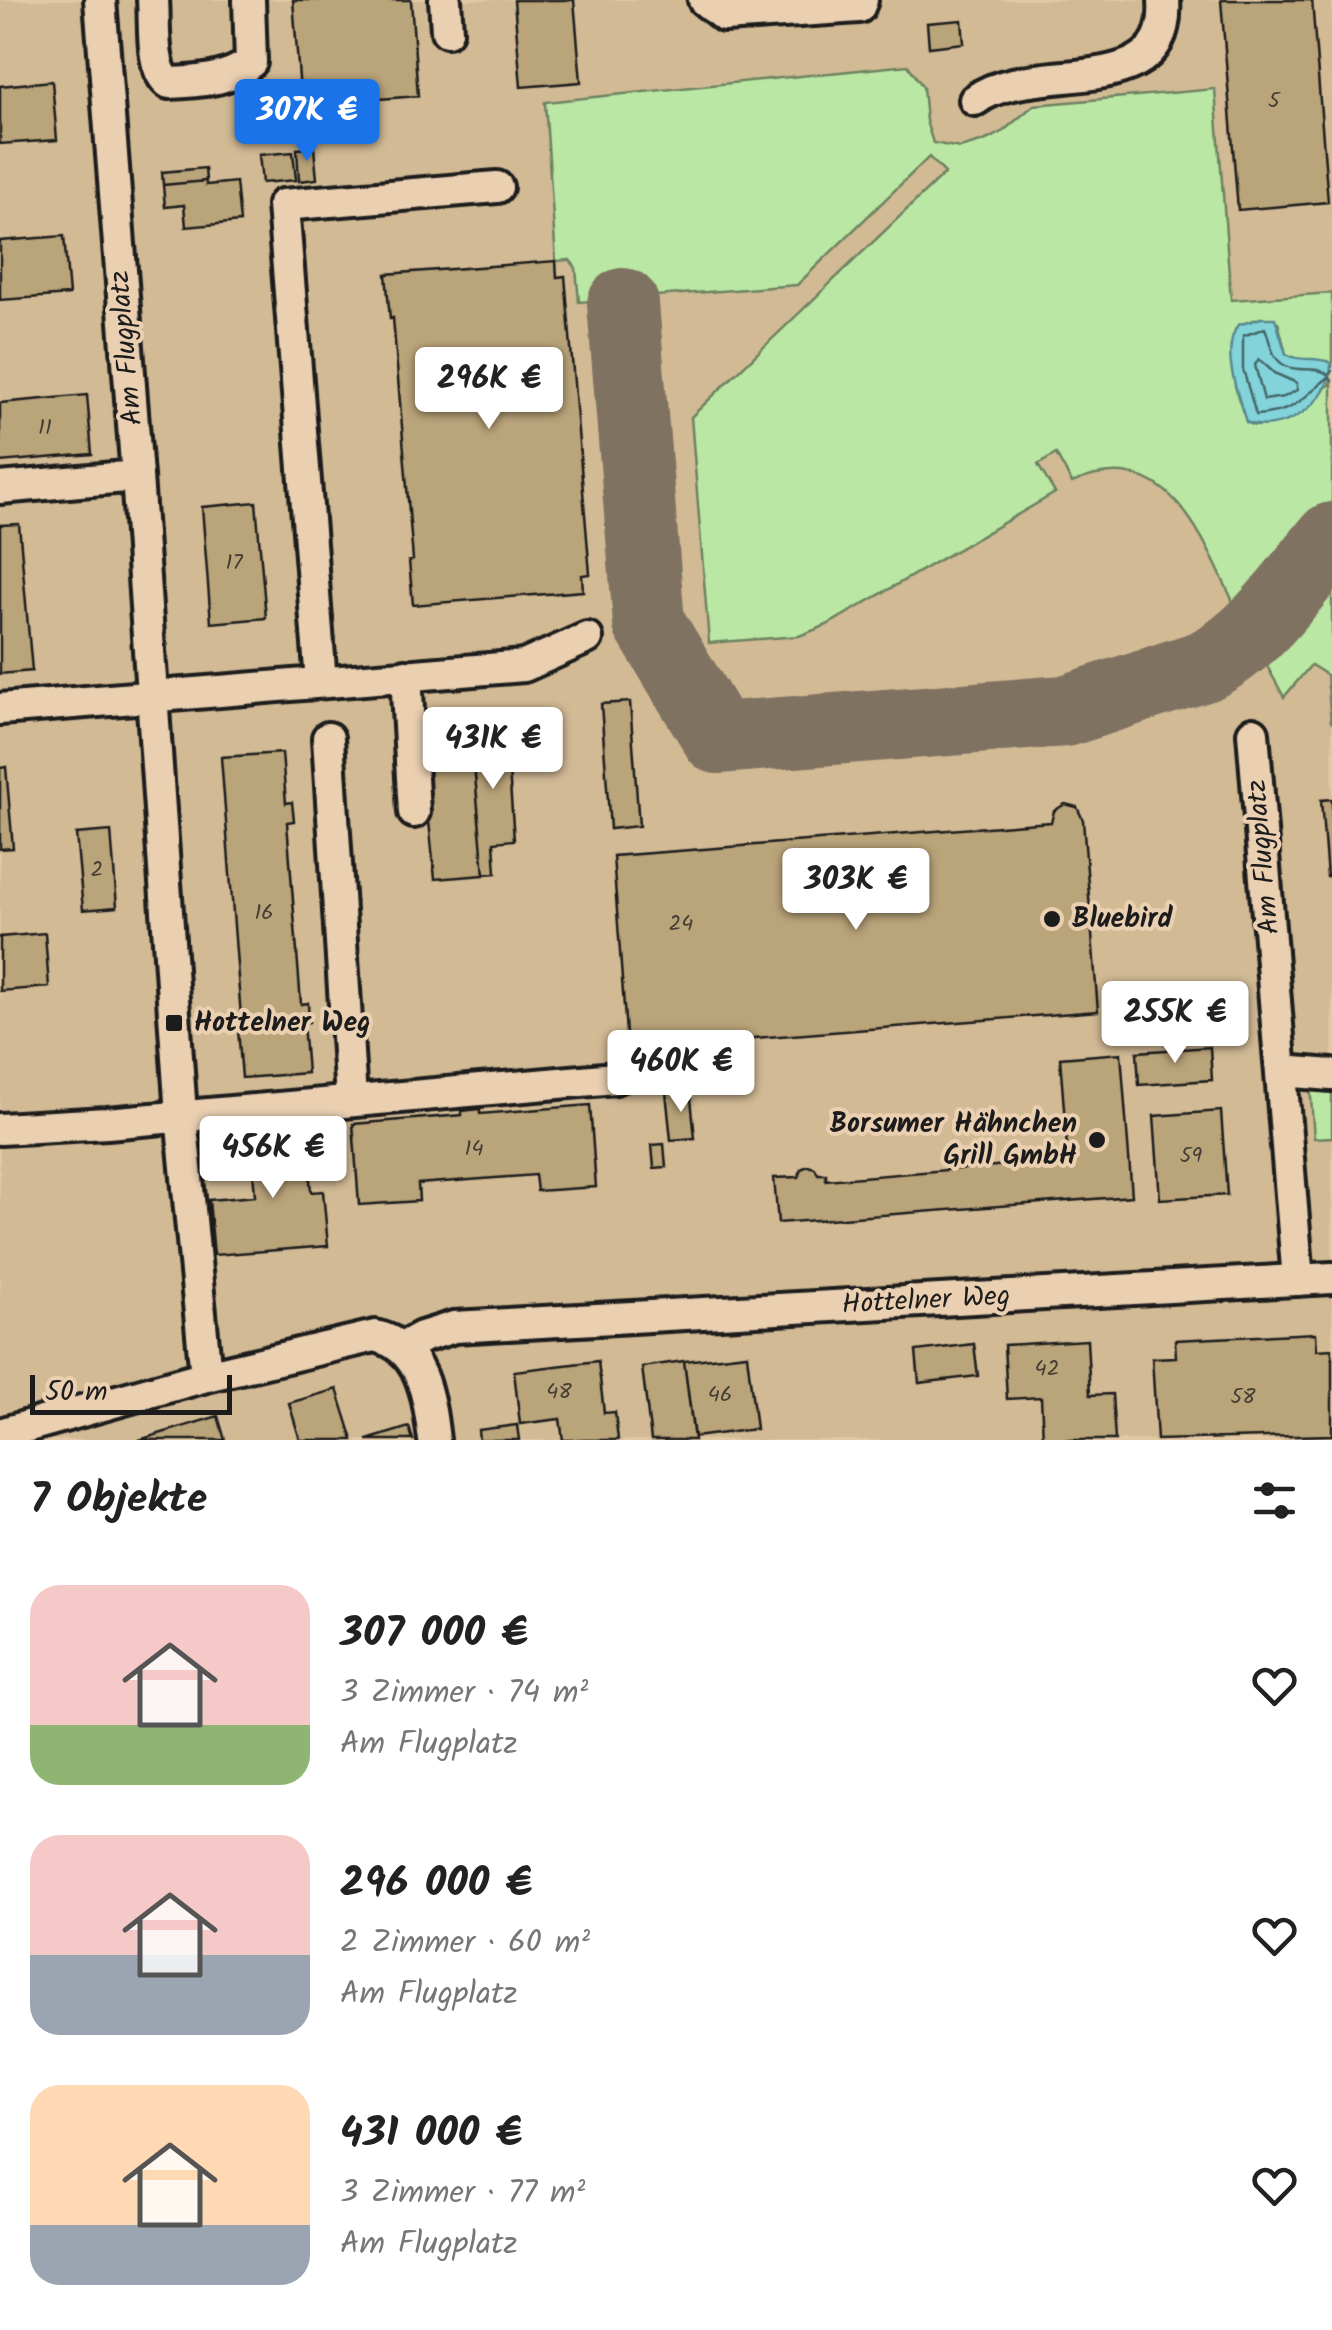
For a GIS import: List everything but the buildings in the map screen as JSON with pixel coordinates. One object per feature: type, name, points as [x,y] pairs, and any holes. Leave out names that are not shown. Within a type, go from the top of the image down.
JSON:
[{"type":"street","name":"Am Flugplatz","points":[[100,0],[138,476],[181,1116],[206,1376]]},
{"type":"street","points":[[153,0],[158,66],[161,77],[169,84],[236,72],[252,62],[249,0]]},
{"type":"street","points":[[444,0],[447,31]]},
{"type":"street","points":[[704,0],[724,16],[860,7],[862,0]]},
{"type":"street","points":[[974,100],[1011,82],[1116,71],[1136,63],[1156,43],[1164,24],[1164,0]]},
{"type":"street","points":[[321,682],[282,205],[497,187]]},
{"type":"street","points":[[0,488],[138,476]]},
{"type":"street","points":[[0,709],[524,666],[587,638]]},
{"type":"street","points":[[406,675],[414,812]]},
{"type":"street","name":"Am Flugplatz","points":[[1253,733],[1298,1280]]},
{"type":"street","points":[[328,738],[351,1100]]},
{"type":"street","points":[[1282,1071],[1332,1075]]},
{"type":"street","points":[[0,1128],[615,1078]]},
{"type":"street","name":"Hottelner Weg","points":[[402,1348],[422,1337],[454,1328],[1332,1278]]},
{"type":"street","points":[[0,1434],[206,1376],[375,1336],[390,1339],[418,1368],[428,1394],[434,1440]]},
{"type":"shaded area","points":[[0,0],[1332,0],[1332,1440],[0,1440]]},
{"type":"green space","points":[[908,65],[923,87],[926,121],[933,143],[960,148],[1001,133],[1034,105],[1215,89],[1231,300],[1332,293],[1332,366],[1327,361],[1299,360],[1286,354],[1278,322],[1261,318],[1238,325],[1234,334],[1236,391],[1251,425],[1258,426],[1330,385],[1332,380],[1332,511],[1241,618],[1199,533],[1182,508],[1161,488],[1137,475],[1107,473],[1072,483],[1056,454],[1038,465],[1055,493],[827,625],[799,636],[709,643],[691,417],[945,173],[929,157],[797,285],[579,302],[576,268],[570,260],[556,261],[545,102]]},
{"type":"green space","points":[[1332,567],[1331,722],[1327,675],[1311,665],[1284,697],[1262,650]]},
{"type":"green space","points":[[1310,1084],[1332,1085],[1332,1137],[1314,1138]]},
{"type":"water","points":[[1275,318],[1286,354],[1331,363],[1323,392],[1313,404],[1288,421],[1273,425],[1246,422],[1231,360],[1238,325]]},
{"type":"taxiway","points":[[623,304],[649,623],[718,738],[1065,711],[1204,666],[1258,626],[1332,538]]},
{"type":"place","name":"Bluebird","points":[[1052,919]]},
{"type":"place","name":"Hottelner Weg","points":[[174,1023]]},
{"type":"place","name":"Borsumer Hähnchen Grill GmbH","points":[[1097,1140]]}]
